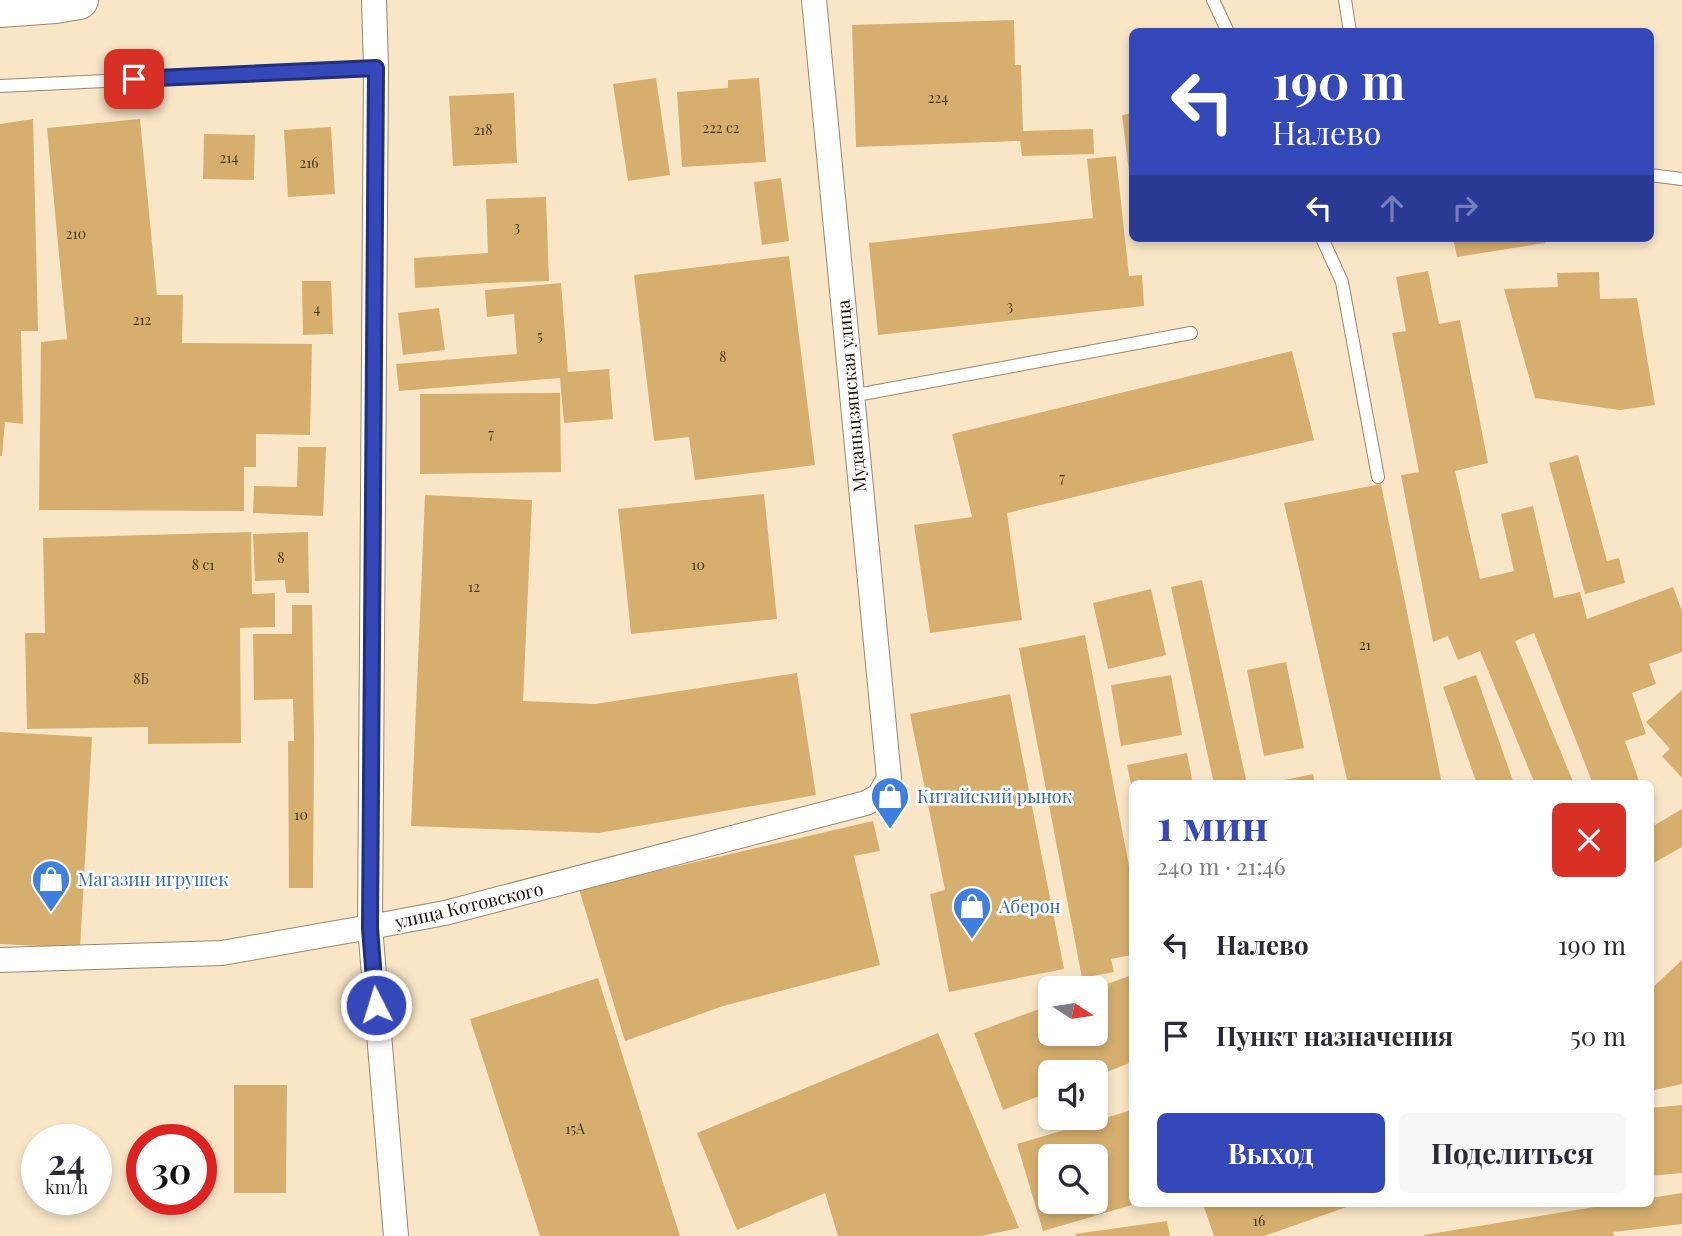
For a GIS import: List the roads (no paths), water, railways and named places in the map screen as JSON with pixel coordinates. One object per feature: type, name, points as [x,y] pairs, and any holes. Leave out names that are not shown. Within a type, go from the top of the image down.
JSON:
[{"type":"highway","points":[[0,8],[79,0]]},
{"type":"street","points":[[374,0],[376,68],[370,928],[396,1236]]},
{"type":"street","name":"Муданьцзянская улица","points":[[814,0],[889,778],[883,790]]},
{"type":"street","name":"улица Котовского","points":[[0,960],[222,953],[370,928],[445,913],[866,803],[879,796],[883,790]]},
{"type":"lane","points":[[1213,0],[1226,28]]},
{"type":"lane","points":[[1345,0],[1349,28]]},
{"type":"lane","points":[[0,86],[376,68]]},
{"type":"lane","points":[[1654,176],[1682,179]]},
{"type":"lane","points":[[1324,242],[1342,282],[1378,477]]},
{"type":"lane","points":[[851,396],[1191,333]]},
{"type":"place","name":"Китайский рынок","points":[[890,830]]},
{"type":"place","name":"Магазин игрушек","points":[[51,913]]},
{"type":"place","name":"Аберон","points":[[972,940]]}]
